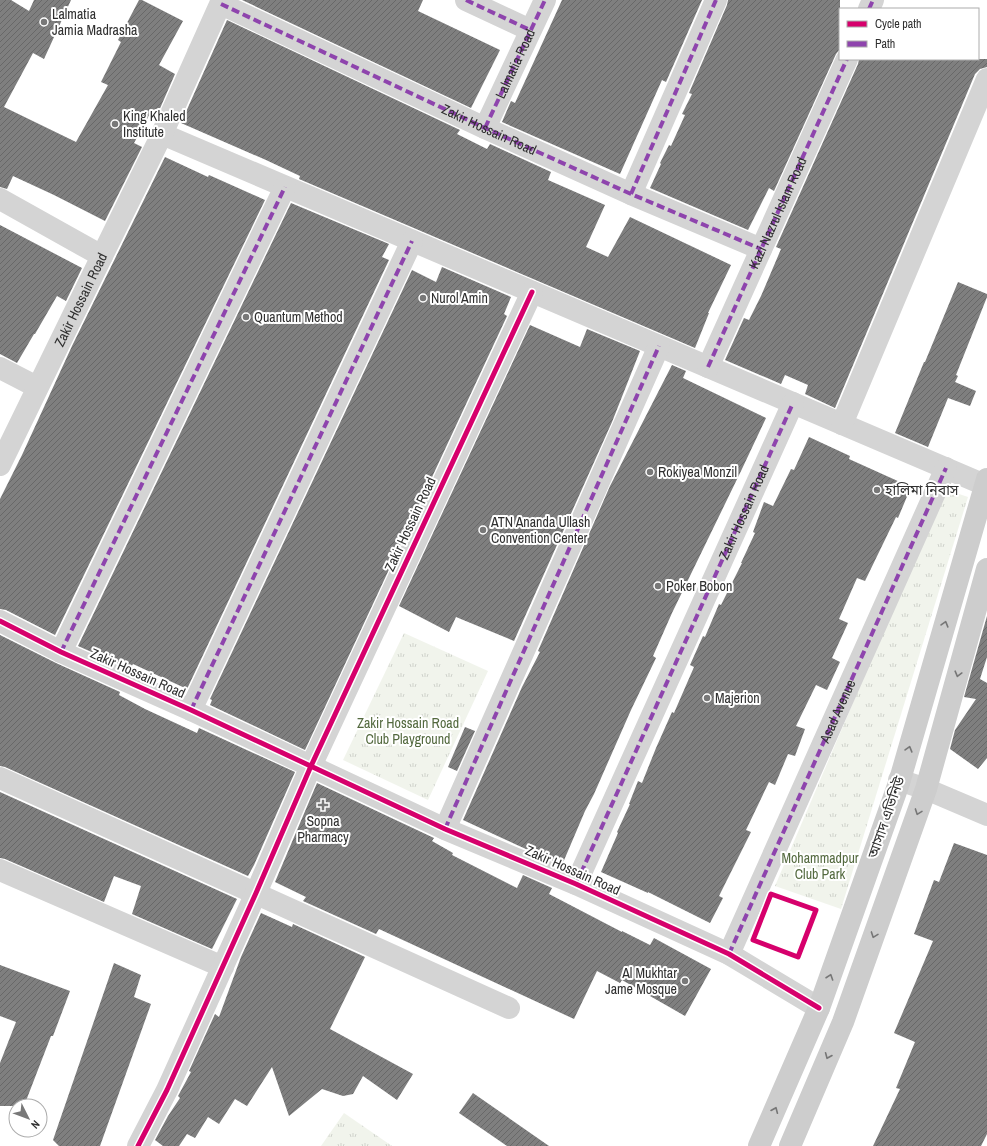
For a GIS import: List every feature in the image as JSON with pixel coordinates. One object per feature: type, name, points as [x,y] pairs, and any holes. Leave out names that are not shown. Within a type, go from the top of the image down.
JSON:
[{"type":"main road","name":"আসাদ এভিনিউ","points":[[759,1146],[819,1008],[899,780],[986,482]]},
{"type":"main road","name":"আসাদ এভিনিউ","points":[[790,1146],[843,1022],[926,789],[987,569]]},
{"type":"street","points":[[466,0],[530,30]]},
{"type":"street","name":"Lalmatia Road","points":[[485,128],[544,0]]},
{"type":"street","points":[[631,194],[716,0]]},
{"type":"street","name":"Zakir Hossain Road","points":[[0,465],[162,134],[221,2],[485,128],[631,194],[761,249]]},
{"type":"street","name":"Kazi Nazrul Islam Road","points":[[708,367],[847,60]]},
{"type":"street","points":[[842,424],[987,79]]},
{"type":"street","points":[[162,134],[792,403],[946,468],[986,482]]},
{"type":"street","points":[[62,652],[285,187]]},
{"type":"street","points":[[0,199],[102,256]]},
{"type":"street","name":"Zakir Hossain Road","points":[[191,710],[412,241]]},
{"type":"street","name":"Zakir Hossain Road","points":[[311,766],[532,292]]},
{"type":"street","points":[[445,829],[659,346]]},
{"type":"street","points":[[0,368],[37,387]]},
{"type":"street","name":"Zakir Hossain Road","points":[[576,884],[792,403]]},
{"type":"street","name":"Asad Avenue","points":[[729,954],[946,468]]},
{"type":"street","name":"Zakir Hossain Road","points":[[0,621],[62,652],[191,710],[445,829],[576,884],[729,954],[819,1008]]},
{"type":"street","points":[[138,1146],[167,1090],[223,967],[311,766]]},
{"type":"street","points":[[0,778],[509,1008]]},
{"type":"street","points":[[899,780],[926,789],[987,815]]},
{"type":"street","points":[[0,870],[223,967]]},
{"type":"green space","name":"Mohammadpur Club Park","points":[[944,489],[968,497],[841,909],[775,886]]},
{"type":"green space","name":"Zakir Hossain Road Club Playground","points":[[404,633],[488,671],[428,800],[343,760]]},
{"type":"green space","points":[[344,1113],[392,1146],[321,1146]]},
{"type":"building","points":[[0,0],[11,0],[29,11],[34,0],[71,0],[44,59],[33,53],[4,107],[76,142],[108,85],[101,82],[121,42],[118,40],[139,0],[142,0],[183,21],[159,65],[175,74],[158,113],[152,110],[134,143],[142,147],[105,221],[13,176],[7,189],[0,187]]},
{"type":"building","points":[[242,0],[423,0],[418,11],[500,50],[471,108]]},
{"type":"building","points":[[562,0],[702,0],[666,82],[662,80],[620,174],[502,122],[511,101],[515,103]]},
{"type":"building","points":[[728,0],[840,0],[839,50],[774,191],[769,188],[748,230],[650,188],[661,164],[660,163],[669,145],[671,146],[685,115],[682,114],[692,94],[689,93]]},
{"type":"building","points":[[227,20],[460,130],[457,134],[487,149],[490,144],[551,172],[548,180],[605,205],[586,247],[608,257],[630,217],[731,265],[708,313],[695,348],[299,179],[300,176],[181,123]]},
{"type":"building","points":[[987,59],[987,67],[980,69],[975,74],[835,408],[805,394],[808,385],[785,375],[781,384],[725,360],[744,318],[749,320],[761,296],[781,249],[776,247],[859,60]]},
{"type":"building","points":[[165,157],[208,177],[209,175],[265,200],[55,635],[6,610],[0,609],[0,499],[72,346]]},
{"type":"building","points":[[291,203],[389,244],[382,257],[389,260],[187,689],[133,664],[130,669],[78,646]]},
{"type":"building","points":[[0,225],[82,268],[66,301],[57,296],[17,363],[0,354]]},
{"type":"building","points":[[442,267],[511,297],[504,314],[507,316],[305,750],[210,705],[212,700],[210,699],[412,270],[436,282]]},
{"type":"building","points":[[958,282],[987,294],[956,375],[958,376],[955,382],[976,391],[970,406],[948,398],[928,447],[895,433]]},
{"type":"building","points":[[530,325],[580,347],[587,329],[640,351],[612,422],[514,641],[456,617],[449,632],[399,606]]},
{"type":"building","points":[[672,365],[686,371],[683,378],[766,418],[672,613],[653,656],[656,658],[585,811],[562,865],[463,820],[522,687],[540,652],[538,651],[610,486]]},
{"type":"building","points":[[809,437],[850,456],[849,459],[911,487],[898,518],[896,517],[865,581],[857,578],[839,619],[848,623],[832,658],[840,662],[827,690],[816,685],[796,726],[805,729],[795,756],[788,754],[775,785],[769,782],[746,830],[751,832],[719,896],[723,898],[710,923],[648,892],[601,872],[630,804],[638,781],[642,783],[672,712],[674,713],[694,667],[690,665],[703,636],[705,637],[719,604],[721,605],[742,563],[755,533],[753,532],[764,502],[773,506],[791,469],[794,470]]},
{"type":"building","points":[[987,616],[987,657],[980,679],[987,683],[987,758],[978,769],[950,749],[955,730],[976,699],[964,697]]},
{"type":"building","points":[[0,635],[56,663],[120,692],[119,695],[145,709],[197,733],[199,728],[295,772],[248,876],[0,766]]},
{"type":"building","points":[[465,727],[475,731],[457,771],[448,767]]},
{"type":"building","points":[[317,783],[434,838],[432,841],[453,853],[452,855],[517,888],[523,875],[552,888],[549,894],[622,932],[650,945],[654,938],[711,969],[685,1016],[622,980],[620,983],[597,971],[574,1019],[379,929],[376,934],[303,901],[306,897],[275,882]]},
{"type":"building","points":[[0,792],[237,899],[212,949],[132,914],[141,886],[114,876],[104,902],[0,858]]},
{"type":"building","points":[[954,843],[987,855],[987,1134],[981,1146],[873,1146],[900,1089],[896,1088],[915,1042],[894,1033],[933,941],[914,934],[934,880],[939,882]]},
{"type":"building","points":[[261,913],[292,927],[293,924],[365,957],[330,1029],[413,1074],[397,1100],[363,1076],[353,1094],[343,1096],[322,1089],[289,1116],[272,1067],[247,1106],[235,1099],[219,1124],[208,1117],[195,1138],[187,1134],[179,1146],[163,1146],[155,1140],[180,1098],[178,1096],[191,1072],[189,1071],[215,1014],[219,1017],[241,957]]},
{"type":"building","points":[[114,963],[141,975],[134,997],[151,1004],[100,1146],[59,1146],[53,1140]]},
{"type":"building","points":[[0,965],[70,991],[27,1098],[8,1098],[8,1106],[0,1106],[0,1063],[16,1022],[0,1016]]},
{"type":"building","points":[[473,1093],[549,1146],[507,1146],[459,1113]]},
{"type":"marked path","points":[[466,0],[530,30]]},
{"type":"marked path","points":[[485,128],[545,0]]},
{"type":"marked path","points":[[631,194],[716,0]]},
{"type":"marked path","points":[[869,8],[873,0]]},
{"type":"marked path","points":[[221,4],[485,128],[631,194],[761,249]]},
{"type":"marked path","points":[[708,367],[847,60]]},
{"type":"marked path","points":[[61,652],[285,187]]},
{"type":"marked path","points":[[191,710],[412,241]]},
{"type":"marked path","points":[[445,829],[659,346]]},
{"type":"marked path","points":[[576,884],[793,403]]},
{"type":"marked path","points":[[729,954],[946,468]]},
{"type":"cycle path","points":[[138,1146],[167,1090],[256,893],[311,766],[532,292]]},
{"type":"cycle path","points":[[0,621],[61,652],[191,710],[445,829],[576,884],[729,954],[819,1008]]},
{"type":"cycle path","points":[[771,894],[816,910],[798,957],[753,940],[771,894]]},
{"type":"place","name":"Lalmatia Jamia Madrasha","points":[[44,22]]},
{"type":"place","name":"King Khaled Institute","points":[[115,124]]},
{"type":"place","name":"Nurol Amin","points":[[423,298]]},
{"type":"place","name":"Quantum Method","points":[[246,317]]},
{"type":"place","name":"Rokiyea Monzil","points":[[650,472]]},
{"type":"place","name":"হালিমা নিবাস","points":[[877,490]]},
{"type":"place","name":"ATN Ananda Ullash Convention Center","points":[[483,530]]},
{"type":"place","name":"Poker Bobon","points":[[658,586]]},
{"type":"place","name":"Majerion","points":[[707,698]]},
{"type":"place","name":"Sopna Pharmacy","points":[[323,805]]},
{"type":"place","name":"Al Mukhtar Jame Mosque","points":[[685,981]]}]
